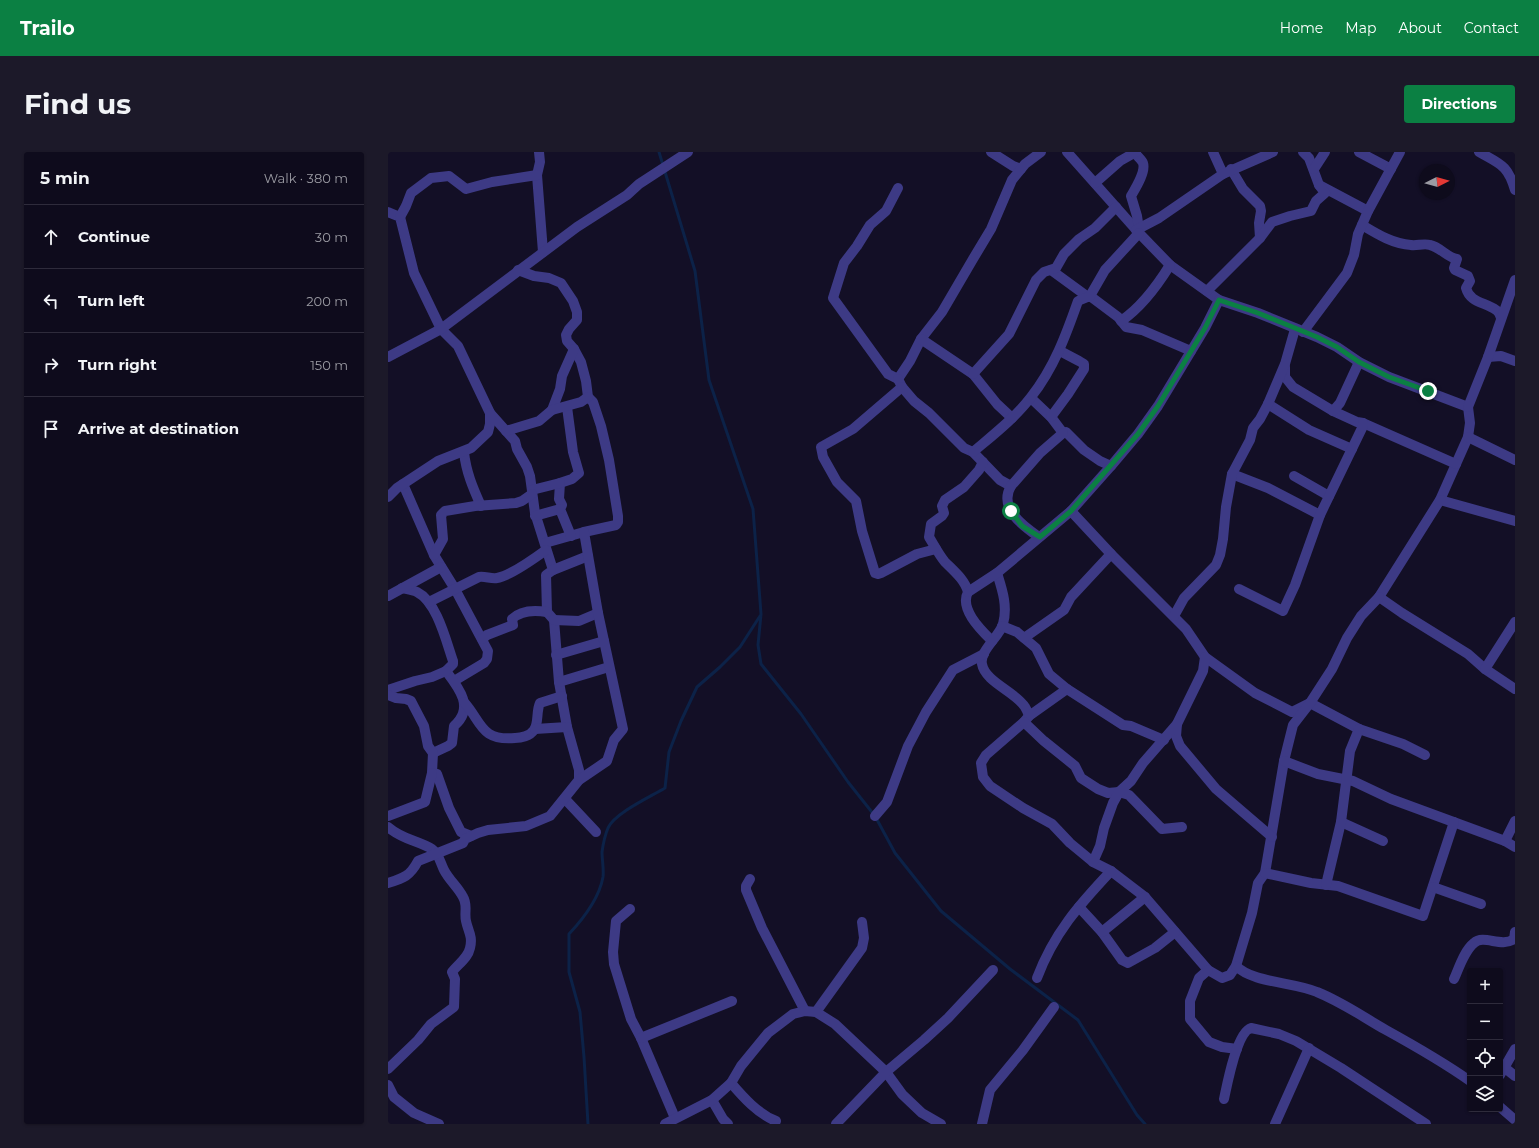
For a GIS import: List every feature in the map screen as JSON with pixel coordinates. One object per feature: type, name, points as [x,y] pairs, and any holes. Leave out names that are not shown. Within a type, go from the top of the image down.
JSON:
[{"type":"street","points":[[539,152],[540,162],[537,175],[543,252]]},
{"type":"street","points":[[388,357],[441,329],[577,226],[627,195],[638,184],[688,152]]},
{"type":"street","points":[[991,152],[1013,166],[1021,169]]},
{"type":"street","points":[[936,549],[917,554],[881,573],[875,573],[862,531],[856,501],[838,482],[823,457],[821,447],[853,429],[900,383],[921,339],[942,312],[991,229],[1012,180],[1021,169],[1041,152]]},
{"type":"street","points":[[1066,152],[1170,265],[1219,300],[1258,313],[1317,337],[1337,347],[1359,362],[1389,377],[1468,407]]},
{"type":"street","points":[[1213,152],[1227,172],[1260,206],[1260,238]]},
{"type":"street","points":[[973,452],[1012,418],[1031,398],[1047,375],[1060,351],[1078,301],[1089,296],[1105,270],[1138,231],[1227,172],[1273,152]]},
{"type":"street","points":[[1207,291],[1260,238],[1272,222],[1311,210],[1316,201],[1325,193],[1319,185],[1309,158],[1303,152]]},
{"type":"street","points":[[1314,169],[1325,152]]},
{"type":"street","points":[[1359,152],[1391,169]]},
{"type":"street","points":[[1174,616],[1184,598],[1216,565],[1224,539],[1226,507],[1232,474],[1250,440],[1253,428],[1268,404],[1299,330],[1315,314],[1347,273],[1354,255],[1358,234],[1368,211],[1400,152]]},
{"type":"street","points":[[1479,152],[1503,165],[1512,178],[1515,190]]},
{"type":"street","points":[[1095,183],[1120,161],[1135,153],[1143,163],[1141,178],[1131,196],[1138,216],[1138,231]]},
{"type":"street","points":[[537,175],[492,182],[466,189],[450,176],[431,178],[411,192],[400,217],[414,272],[441,329],[458,346],[490,413],[515,441],[527,467],[535,515],[553,570]]},
{"type":"street","points":[[1319,185],[1368,211]]},
{"type":"street","points":[[898,188],[886,211],[870,225],[844,263],[833,298],[888,374],[900,383],[914,401],[929,413],[964,448],[973,452],[1000,480],[1011,486]]},
{"type":"street","points":[[973,374],[1009,334],[1036,280],[1044,272],[1056,268],[1064,254],[1079,239],[1095,228],[1116,207]]},
{"type":"street","points":[[388,212],[400,217]]},
{"type":"street","points":[[1362,225],[1380,236],[1400,243],[1412,245],[1429,244],[1445,252],[1452,259],[1457,259],[1454,268],[1455,270],[1468,276],[1470,281],[1466,288],[1471,298],[1497,310],[1501,318]]},
{"type":"street","points":[[1121,321],[1136,310],[1157,286],[1170,265]]},
{"type":"street","points":[[428,602],[479,577],[484,576],[498,578],[507,574],[546,546],[584,532],[616,525],[618,522],[609,460],[595,408],[593,402],[588,397],[583,369],[574,348],[567,341],[566,335],[577,320],[577,312],[573,301],[561,283],[549,278],[534,276],[518,270]]},
{"type":"street","points":[[1051,270],[1089,296],[1121,321],[1126,327],[1142,330],[1191,351]]},
{"type":"street","points":[[1067,689],[1027,719],[986,755],[981,763],[983,777],[990,786],[1023,808],[1052,824],[1070,843],[1093,862],[1111,871],[1145,897],[1208,970],[1222,978],[1230,975],[1236,966],[1252,913],[1258,883],[1265,873],[1284,761],[1293,726],[1332,669],[1347,638],[1361,616],[1379,597],[1440,500],[1468,438],[1470,423],[1468,407],[1488,357],[1515,280]]},
{"type":"street","points":[[992,641],[975,624],[967,606],[966,597],[968,592],[997,573],[1071,511],[1111,466],[1138,434],[1158,406],[1205,328],[1219,300]]},
{"type":"street","points":[[1315,314],[1314,322],[1317,337]]},
{"type":"street","points":[[921,339],[973,374],[997,404],[1012,418]]},
{"type":"street","points":[[488,432],[505,430],[539,421],[552,410],[560,389],[562,376],[574,348]]},
{"type":"street","points":[[1050,417],[1084,370],[1084,364],[1060,351]]},
{"type":"street","points":[[1488,357],[1501,356],[1515,361]]},
{"type":"street","points":[[1333,411],[1340,402],[1359,362]]},
{"type":"street","points":[[1284,364],[1285,377],[1293,387],[1333,411],[1357,422],[1363,422],[1456,464]]},
{"type":"street","points":[[552,410],[581,402],[588,397]]},
{"type":"street","points":[[1031,398],[1050,417],[1063,433],[1066,432],[1084,450],[1100,461],[1111,466]]},
{"type":"street","points":[[1268,404],[1309,430],[1352,449]]},
{"type":"street","points":[[434,555],[443,539],[440,515],[445,511],[516,503],[522,501],[532,492],[572,479],[579,473],[573,452],[567,407]]},
{"type":"street","points":[[388,498],[397,488],[438,460],[464,452],[471,448],[488,432],[490,413]]},
{"type":"street","points":[[1239,589],[1283,611],[1295,585],[1320,515],[1363,426],[1363,422]]},
{"type":"street","points":[[1040,537],[1022,526],[1011,511],[1006,502],[1007,492],[1040,453],[1063,433]]},
{"type":"street","points":[[1468,438],[1515,460]]},
{"type":"street","points":[[464,452],[465,466],[469,479],[481,506]]},
{"type":"street","points":[[968,592],[956,572],[944,561],[929,537],[932,524],[944,513],[942,506],[946,500],[964,487],[979,470],[983,462]]},
{"type":"street","points":[[1232,474],[1268,488],[1320,515]]},
{"type":"street","points":[[1294,476],[1329,496]]},
{"type":"street","points":[[560,483],[559,499],[562,505],[560,509],[571,536]]},
{"type":"street","points":[[404,484],[440,567],[455,589],[488,651],[487,659],[484,664],[454,681]]},
{"type":"street","points":[[1440,500],[1515,521]]},
{"type":"street","points":[[516,503],[521,504],[535,515],[560,509]]},
{"type":"street","points":[[1071,511],[1111,554],[1186,629],[1205,657],[1255,693],[1292,712],[1310,703]]},
{"type":"street","points":[[388,883],[406,877],[413,870],[418,861],[463,842],[471,836],[488,830],[526,826],[550,816],[579,780],[606,761],[614,740],[623,729],[598,613],[584,532]]},
{"type":"street","points":[[1024,638],[1064,610],[1071,597],[1111,554]]},
{"type":"street","points":[[547,612],[546,575],[553,570],[588,556]]},
{"type":"street","points":[[388,596],[440,567]]},
{"type":"street","points":[[997,573],[1003,592],[1006,612],[1002,626],[984,654],[981,663],[985,672],[1019,700],[1025,707],[1027,719],[1044,742],[1075,766],[1081,778],[1098,789],[1108,793],[1119,792],[1129,795],[1162,829],[1182,826]]},
{"type":"street","points":[[388,690],[415,680],[432,678],[446,671],[454,664],[435,613],[428,602],[417,592],[402,588]]},
{"type":"street","points":[[1379,597],[1468,654],[1485,669],[1515,689]]},
{"type":"street","points":[[482,639],[513,626],[512,619],[518,613],[537,610],[547,612],[554,620],[559,682],[567,727],[579,770],[579,780]]},
{"type":"street","points":[[554,620],[579,621],[598,613]]},
{"type":"street","points":[[1485,669],[1515,622]]},
{"type":"street","points":[[1002,626],[1017,632],[1036,648],[1049,674],[1067,689],[1123,725],[1131,726],[1164,740]]},
{"type":"street","points":[[556,655],[604,641]]},
{"type":"street","points":[[875,816],[887,802],[908,746],[926,712],[953,670],[984,654]]},
{"type":"street","points":[[1093,862],[1100,846],[1104,828],[1113,803],[1119,792],[1131,781],[1143,763],[1177,724],[1203,671],[1205,657]]},
{"type":"street","points":[[559,682],[609,667]]},
{"type":"street","points":[[433,752],[448,746],[452,742],[454,726],[461,720],[464,711],[464,702],[460,689],[446,671]]},
{"type":"street","points":[[388,695],[406,699],[411,702],[424,726],[428,746],[433,752],[432,773],[425,802],[388,816]]},
{"type":"street","points":[[535,729],[540,703],[562,696]]},
{"type":"street","points":[[464,702],[485,732],[496,737],[507,739],[519,738],[526,736],[535,729],[567,727]]},
{"type":"street","points":[[1310,703],[1359,729],[1403,744],[1425,755]]},
{"type":"street","points":[[1177,724],[1176,736],[1180,746],[1212,784],[1272,837]]},
{"type":"street","points":[[1326,885],[1341,822],[1350,751],[1359,729]]},
{"type":"street","points":[[1284,761],[1318,774],[1353,781],[1391,799],[1505,841],[1515,847]]},
{"type":"street","points":[[432,773],[437,774],[449,808],[461,832],[471,836]]},
{"type":"street","points":[[565,798],[596,832]]},
{"type":"street","points":[[1505,841],[1515,821]]},
{"type":"street","points":[[1341,822],[1383,841]]},
{"type":"street","points":[[1265,873],[1311,883],[1338,886],[1423,916],[1454,822]]},
{"type":"street","points":[[388,827],[397,835],[431,849],[437,854],[449,880],[463,896],[466,905],[466,921],[470,928],[471,938],[470,948],[466,957],[452,972],[455,978],[454,1007],[431,1024],[418,1040],[388,1069]]},
{"type":"street","points":[[1037,978],[1050,949],[1066,922],[1111,871]]},
{"type":"street","points":[[750,879],[746,886],[746,890],[762,928],[805,1011]]},
{"type":"street","points":[[1433,887],[1481,904]]},
{"type":"street","points":[[1102,932],[1145,897]]},
{"type":"street","points":[[1079,907],[1102,932],[1122,960],[1128,963],[1155,948],[1175,932]]},
{"type":"street","points":[[630,908],[616,921],[613,952],[614,964],[631,1020],[641,1038],[675,1118]]},
{"type":"street","points":[[816,1012],[862,948],[864,938],[862,922]]},
{"type":"street","points":[[1454,979],[1469,949],[1475,942],[1482,940],[1507,943],[1514,939],[1515,932]]},
{"type":"street","points":[[1236,966],[1241,971],[1253,976],[1315,991],[1341,1002],[1385,1029],[1434,1056],[1467,1079]]},
{"type":"street","points":[[836,1124],[886,1072],[924,1040],[993,970]]},
{"type":"street","points":[[1208,970],[1199,978],[1190,1001],[1190,1019],[1209,1042],[1222,1047],[1237,1049]]},
{"type":"street","points":[[641,1038],[732,1001]]},
{"type":"street","points":[[982,1124],[990,1090],[1023,1050],[1054,1007]]},
{"type":"street","points":[[665,1124],[712,1100],[731,1083],[741,1066],[768,1033],[793,1014],[805,1011],[816,1012],[835,1024],[886,1072],[902,1094],[922,1113],[941,1124]]},
{"type":"street","points":[[1224,1099],[1237,1049],[1247,1029],[1251,1028],[1279,1034],[1309,1048],[1426,1124]]},
{"type":"street","points":[[1275,1124],[1309,1048]]},
{"type":"street","points":[[1515,1049],[1503,1071],[1515,1076]]},
{"type":"street","points":[[731,1083],[743,1098],[766,1117],[776,1121]]},
{"type":"street","points":[[388,1085],[394,1096],[414,1113],[439,1124]]},
{"type":"street","points":[[712,1100],[728,1124]]},
{"type":"street","points":[[1503,1110],[1515,1120]]},
{"type":"waterway","points":[[659,152],[695,271],[709,380],[753,509],[761,614],[758,645],[761,664],[801,714],[848,782],[875,816],[895,853],[941,911],[1010,969],[1078,1020],[1137,1115],[1145,1124]]},
{"type":"waterway","points":[[588,1124],[580,1012],[569,972],[569,934],[590,908],[601,885],[603,877],[602,852],[608,828],[612,822],[625,811],[665,788],[669,752],[681,721],[697,687],[740,647],[760,616]]},
{"type":"route","points":[[1011,511],[1022,526],[1040,537],[1071,511],[1138,434],[1158,406],[1205,328],[1219,300],[1258,313],[1317,337],[1337,347],[1359,362],[1389,377],[1428,391]]}]
